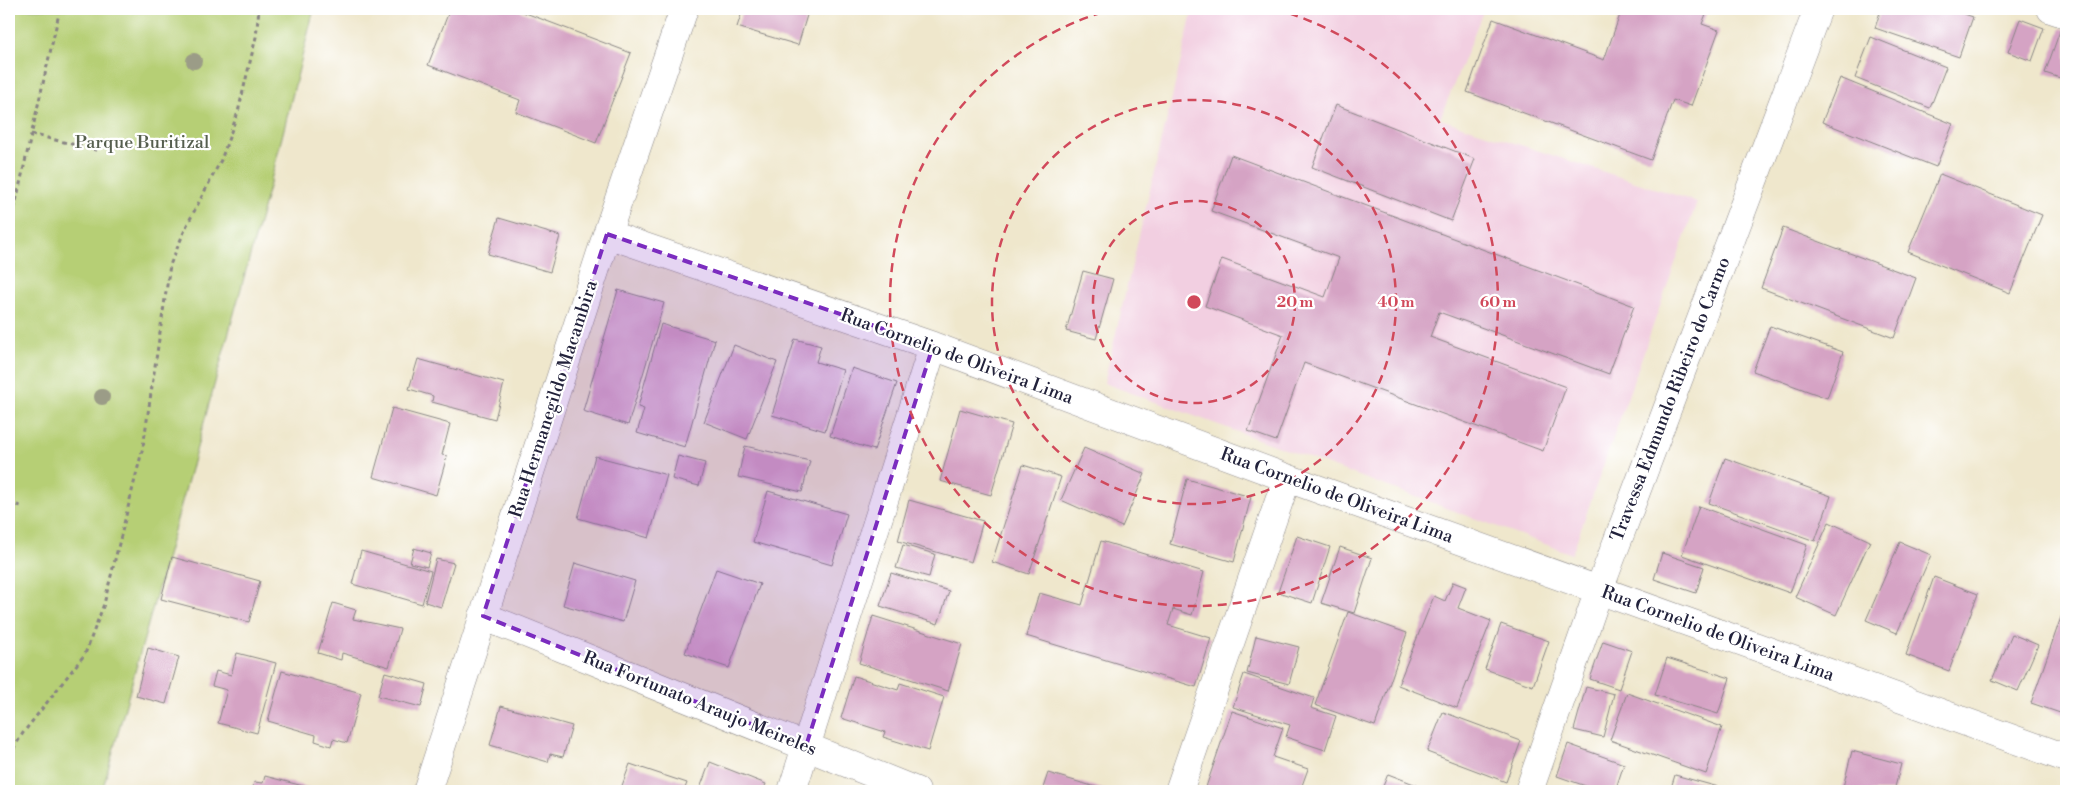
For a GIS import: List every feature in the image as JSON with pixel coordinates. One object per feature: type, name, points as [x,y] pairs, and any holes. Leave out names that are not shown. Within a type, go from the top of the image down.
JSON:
[{"type":"street","name":"Rua Hermanegildo Macambira","points":[[427,791],[607,234],[684,9]]},
{"type":"street","name":"Travessa Edmundo Ribeiro do Carmo","points":[[1529,791],[1598,590],[1818,9]]},
{"type":"street","points":[[2051,9],[2066,14]]},
{"type":"street","name":"Rua Cornelio de Oliveira Lima","points":[[607,234],[933,346],[1287,478],[2066,758]]},
{"type":"street","points":[[792,791],[933,346]]},
{"type":"street","points":[[1179,791],[1287,478]]},
{"type":"street","name":"Rua Fortunato Araujo Meireles","points":[[483,616],[916,791]]},
{"type":"path","points":[[9,232],[60,9]]},
{"type":"path","points":[[9,756],[23,733],[85,654],[104,604],[143,447],[170,265],[187,225],[221,160],[238,112],[256,37],[259,9]]},
{"type":"path","points":[[31,134],[100,151]]},
{"type":"path","points":[[9,503],[21,506]]},
{"type":"highlighted area","points":[[607,234],[933,346],[806,746],[483,616]]},
{"type":"shaded area","points":[[1193,9],[1484,9],[1440,119],[1697,202],[1572,554],[1104,383]]},
{"type":"green space","name":"Parque Buritizal","points":[[9,9],[314,9],[274,169],[102,791],[9,791]]},
{"type":"building","points":[[450,9],[515,9],[631,53],[596,143],[516,112],[520,100],[428,65]]},
{"type":"building","points":[[743,9],[799,9],[808,12],[798,45],[737,27]]},
{"type":"building","points":[[1622,9],[1708,9],[1702,24],[1719,30],[1691,106],[1673,100],[1651,160],[1467,92],[1493,19],[1604,60]]},
{"type":"building","points":[[1881,9],[1950,9],[1973,17],[1959,57],[1875,28]]},
{"type":"building","points":[[2020,19],[2044,28],[2032,61],[2008,52]]},
{"type":"building","points":[[2061,28],[2066,30],[2066,80],[2045,73]]},
{"type":"building","points":[[1871,37],[1946,67],[1930,108],[1855,78]]},
{"type":"building","points":[[1840,78],[1953,124],[1936,167],[1822,122]]},
{"type":"building","points":[[1336,105],[1475,159],[1451,221],[1312,167]]},
{"type":"building","points":[[1231,155],[1634,306],[1609,374],[1439,312],[1430,337],[1566,387],[1543,451],[1304,363],[1276,441],[1248,431],[1283,335],[1205,306],[1222,259],[1325,297],[1339,258],[1211,211]]},
{"type":"building","points":[[1940,174],[2042,215],[2010,293],[1908,252]]},
{"type":"building","points":[[499,218],[560,236],[550,272],[488,254]]},
{"type":"building","points":[[1783,228],[1916,278],[1894,338],[1761,288]]},
{"type":"building","points":[[1083,271],[1113,279],[1096,339],[1066,331]]},
{"type":"building","points":[[618,290],[664,303],[628,425],[583,411]]},
{"type":"building","points":[[661,324],[715,340],[685,447],[637,433],[644,409],[638,407]]},
{"type":"building","points":[[1770,326],[1843,352],[1827,398],[1753,371]]},
{"type":"building","points":[[795,339],[821,346],[816,362],[843,370],[825,431],[772,415]]},
{"type":"building","points":[[734,345],[777,362],[747,439],[704,422]]},
{"type":"building","points":[[418,359],[504,383],[495,419],[432,402],[433,396],[409,389]]},
{"type":"building","points":[[852,368],[897,383],[874,450],[830,436]]},
{"type":"building","points":[[392,408],[450,424],[442,455],[447,456],[436,495],[373,477]]},
{"type":"building","points":[[960,409],[1012,424],[991,495],[940,481]]},
{"type":"building","points":[[745,446],[810,461],[802,492],[738,477]]},
{"type":"building","points":[[1084,448],[1145,474],[1122,527],[1061,500]]},
{"type":"building","points":[[595,456],[667,475],[649,538],[578,518]]},
{"type":"building","points":[[678,456],[705,463],[699,486],[672,479]]},
{"type":"building","points":[[1725,458],[1831,496],[1815,541],[1709,503]]},
{"type":"building","points":[[1023,465],[1061,477],[1029,574],[992,562]]},
{"type":"building","points":[[1187,479],[1251,497],[1234,562],[1170,544]]},
{"type":"building","points":[[768,491],[847,514],[832,565],[753,542]]},
{"type":"building","points":[[909,500],[983,521],[971,562],[898,541]]},
{"type":"building","points":[[1699,506],[1807,545],[1790,593],[1682,555]]},
{"type":"building","points":[[1829,522],[1870,541],[1836,615],[1795,597]]},
{"type":"building","points":[[1297,536],[1330,547],[1312,603],[1278,592]]},
{"type":"building","points":[[1101,541],[1204,572],[1192,615],[1173,609],[1168,625],[1211,638],[1196,687],[1026,636],[1039,593],[1082,605]]},
{"type":"building","points":[[1900,542],[1931,555],[1897,633],[1866,620]]},
{"type":"building","points":[[903,545],[935,554],[929,577],[896,568]]},
{"type":"building","points":[[1340,547],[1372,558],[1354,613],[1321,603]]},
{"type":"building","points":[[414,548],[431,553],[427,567],[410,563]]},
{"type":"building","points":[[361,551],[431,571],[422,604],[352,584]]},
{"type":"building","points":[[1662,553],[1704,567],[1696,593],[1654,579]]},
{"type":"building","points":[[172,557],[260,581],[249,622],[161,599]]},
{"type":"building","points":[[436,559],[454,563],[441,607],[425,602]]},
{"type":"building","points":[[575,563],[635,581],[623,622],[563,605]]},
{"type":"building","points":[[716,569],[760,584],[729,668],[685,653]]},
{"type":"building","points":[[891,573],[949,591],[938,624],[880,606]]},
{"type":"building","points":[[1934,577],[1978,594],[1949,671],[1906,655]]},
{"type":"building","points":[[1453,582],[1466,587],[1458,608],[1491,621],[1457,708],[1398,685],[1434,596],[1445,601]]},
{"type":"building","points":[[333,603],[356,610],[353,619],[400,629],[389,667],[342,653],[341,660],[318,653]]},
{"type":"building","points":[[2066,603],[2066,715],[2031,703]]},
{"type":"building","points":[[1348,612],[1407,633],[1375,726],[1315,705]]},
{"type":"building","points":[[873,616],[962,644],[948,691],[859,663]]},
{"type":"building","points":[[1501,624],[1549,641],[1533,686],[1485,669]]},
{"type":"building","points":[[2012,634],[2038,645],[2018,691],[1992,680]]},
{"type":"building","points":[[1256,636],[1299,647],[1289,684],[1247,673]]},
{"type":"building","points":[[1603,641],[1632,651],[1619,689],[1590,679]]},
{"type":"building","points":[[148,648],[179,657],[166,704],[136,696]]},
{"type":"building","points":[[237,653],[276,663],[257,733],[218,723],[227,690],[212,686],[216,671],[231,675]]},
{"type":"building","points":[[1667,658],[1730,678],[1718,714],[1655,695]]},
{"type":"building","points":[[282,671],[361,693],[347,743],[333,739],[331,746],[315,741],[316,735],[268,721]]},
{"type":"building","points":[[385,672],[427,684],[421,707],[378,696]]},
{"type":"building","points":[[1244,674],[1314,698],[1311,708],[1336,716],[1325,750],[1286,737],[1290,725],[1233,707]]},
{"type":"building","points":[[854,676],[898,690],[900,683],[944,697],[928,751],[883,737],[885,732],[841,718]]},
{"type":"building","points":[[1586,687],[1614,694],[1603,737],[1574,730]]},
{"type":"building","points":[[1627,693],[1722,727],[1706,774],[1610,740]]},
{"type":"building","points":[[501,706],[572,726],[563,757],[550,754],[548,762],[490,745]]},
{"type":"building","points":[[1232,711],[1283,728],[1273,757],[1308,769],[1300,791],[1219,791],[1206,787]]},
{"type":"building","points":[[1443,712],[1521,741],[1506,782],[1427,752]]},
{"type":"building","points":[[1568,744],[1624,764],[1615,791],[1600,791],[1557,776]]},
{"type":"building","points":[[1852,751],[1901,764],[1894,791],[1842,791]]},
{"type":"building","points":[[710,762],[766,784],[763,791],[699,791]]},
{"type":"building","points":[[630,764],[687,783],[684,791],[620,791]]},
{"type":"building","points":[[1048,773],[1109,791],[1042,791]]},
{"type":"building","points":[[1388,774],[1432,791],[1381,791]]},
{"type":"building","points":[[1675,775],[1733,791],[1670,791]]},
{"type":"building","points":[[265,776],[322,791],[252,791],[254,782],[263,783]]}]
